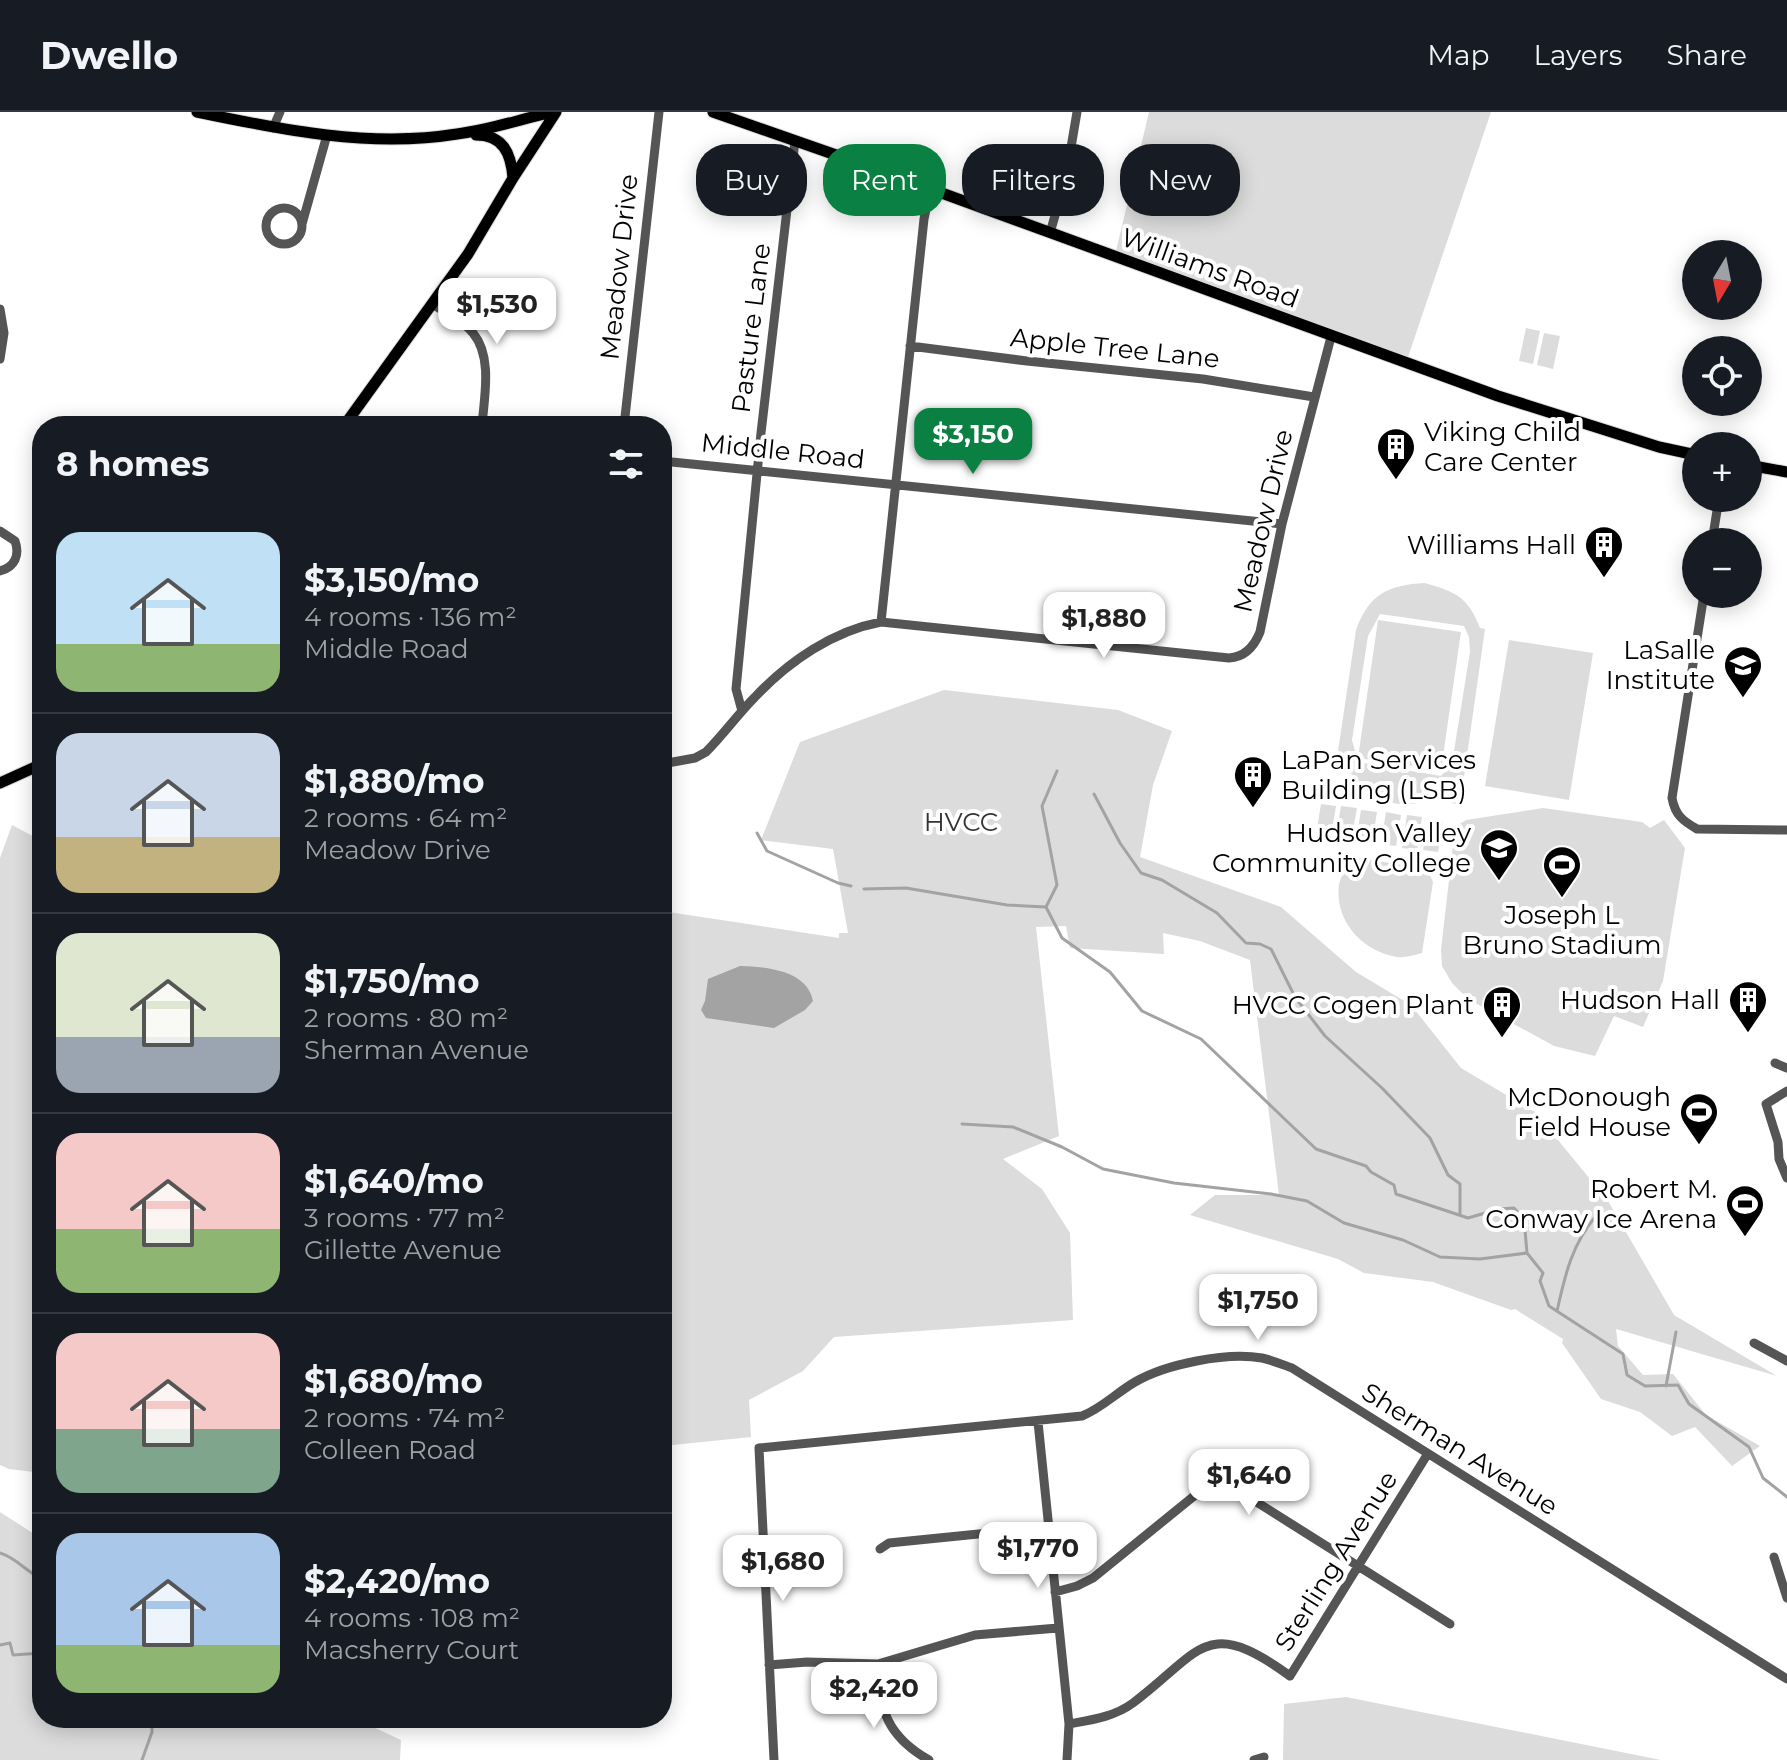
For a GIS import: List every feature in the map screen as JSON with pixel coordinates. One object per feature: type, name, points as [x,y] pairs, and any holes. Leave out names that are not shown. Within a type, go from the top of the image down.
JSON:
[{"type":"main road","points":[[197,112],[273,128],[327,135],[404,139],[486,135],[498,140],[510,155],[513,178]]},
{"type":"main road","points":[[460,134],[554,112]]},
{"type":"main road","points":[[351,416],[468,254],[554,112]]},
{"type":"main road","name":"Williams Road","points":[[713,112],[823,151]]},
{"type":"main road","name":"Williams Road","points":[[946,196],[1331,337],[1562,417],[1682,452]]},
{"type":"main road","points":[[1762,468],[1787,472]]},
{"type":"main road","points":[[0,783],[32,769]]},
{"type":"street","points":[[273,128],[280,112]]},
{"type":"street","name":"Meadow Drive","points":[[625,416],[659,112]]},
{"type":"street","points":[[1050,233],[1066,177],[1077,112]]},
{"type":"street","points":[[302,225],[327,135]]},
{"type":"street","name":"Pasture Lane","points":[[742,711],[736,689],[757,470],[795,141]]},
{"type":"street","points":[[881,622],[925,216]]},
{"type":"street","points":[[432,304],[473,332],[480,343],[485,374],[483,416]]},
{"type":"street","points":[[0,309],[4,333],[0,359]]},
{"type":"street","name":"Meadow Drive","points":[[672,762],[695,758],[706,752],[772,680],[832,637],[863,625],[881,622],[1237,657],[1251,648],[1260,632],[1282,524],[1331,337]]},
{"type":"street","name":"Apple Tree Lane","points":[[910,346],[1203,379],[1314,397]]},
{"type":"street","name":"Middle Road","points":[[672,462],[1282,524]]},
{"type":"street","points":[[0,531],[15,541],[17,554],[11,566],[0,571]]},
{"type":"street","points":[[1702,608],[1672,798],[1674,810],[1697,829],[1787,830]]},
{"type":"street","points":[[1775,1063],[1787,1068]]},
{"type":"street","points":[[1787,1091],[1766,1104],[1778,1142],[1779,1159],[1787,1178]]},
{"type":"street","points":[[1754,1343],[1787,1361]]},
{"type":"street","name":"Sherman Avenue","points":[[769,1665],[759,1448],[1082,1416],[1096,1411],[1132,1384],[1167,1369],[1208,1360],[1262,1358],[1292,1368],[1787,1679]]},
{"type":"street","points":[[1038,1422],[1069,1724],[1067,1760]]},
{"type":"street","name":"Sterling Avenue","points":[[1069,1724],[1115,1714],[1132,1704],[1183,1659],[1209,1644],[1225,1643],[1246,1649],[1290,1676],[1427,1455]]},
{"type":"street","points":[[1055,1592],[1093,1578],[1199,1492],[1217,1486],[1247,1496],[1450,1624]]},
{"type":"street","points":[[880,1549],[889,1543],[1047,1527]]},
{"type":"street","points":[[1774,1557],[1787,1598]]},
{"type":"street","points":[[774,1760],[769,1665],[807,1662],[878,1664],[975,1635],[1058,1628]]},
{"type":"street","points":[[878,1664],[880,1701],[888,1722],[903,1741],[929,1760]]},
{"type":"green space","points":[[1149,112],[1491,112],[1408,357],[1116,251],[1124,216],[1240,216],[1240,144],[1141,144]]},
{"type":"green space","points":[[1526,328],[1540,331],[1533,364],[1519,361]]},
{"type":"green space","points":[[1544,333],[1560,336],[1553,369],[1537,365]]},
{"type":"green space","points":[[1425,583],[1460,597],[1471,609],[1480,628],[1485,629],[1460,805],[1434,800],[1412,804],[1387,802],[1361,786],[1345,759],[1337,758],[1356,630],[1361,618],[1374,600],[1390,589]],"holes":[[[1380,614],[1464,626],[1470,652],[1449,766],[1441,776],[1358,762],[1352,740],[1368,636]]]},
{"type":"green space","points":[[1378,620],[1461,632],[1441,770],[1358,758]]},
{"type":"green space","points":[[1509,640],[1593,653],[1569,800],[1485,786]]},
{"type":"green space","name":"HVCC","points":[[944,690],[1118,710],[1172,731],[1153,785],[1140,857],[1281,907],[1356,972],[1411,1005],[1461,1068],[1535,1112],[1608,1201],[1674,1315],[1777,1376],[1616,1329],[1618,1346],[1643,1375],[1673,1374],[1706,1415],[1760,1446],[1732,1466],[1695,1427],[1672,1436],[1640,1412],[1601,1399],[1562,1343],[1563,1339],[1515,1309],[1433,1282],[1364,1273],[1338,1259],[1190,1215],[1215,1195],[1279,1195],[1250,960],[1200,941],[1163,933],[1164,954],[1070,948],[1066,926],[1036,927],[1059,1136],[1003,1159],[1042,1189],[1070,1233],[1073,1320],[834,1337],[803,1371],[749,1400],[751,1437],[672,1445],[672,913],[839,938],[839,933],[848,933],[833,849],[761,840],[800,742]]},
{"type":"green space","points":[[1321,804],[1336,806],[1331,837],[1316,834]]},
{"type":"green space","points":[[1341,806],[1357,808],[1351,840],[1336,837]]},
{"type":"green space","name":"Joseph L Bruno Stadium","points":[[1543,808],[1642,822],[1650,828],[1664,820],[1685,848],[1663,981],[1643,1027],[1614,1016],[1595,1056],[1554,1046],[1468,999],[1452,983],[1442,966],[1441,950],[1455,827],[1466,820]]},
{"type":"green space","points":[[1361,810],[1377,812],[1372,843],[1356,840]]},
{"type":"green space","points":[[1386,812],[1401,815],[1396,846],[1381,844]]},
{"type":"green space","points":[[1407,815],[1422,817],[1417,850],[1402,848]]},
{"type":"green space","points":[[1428,819],[1443,821],[1438,852],[1423,850]]},
{"type":"green space","points":[[12,825],[32,836],[32,1472],[0,1465],[0,858]]},
{"type":"green space","points":[[1354,857],[1427,869],[1433,882],[1422,953],[1400,957],[1385,954],[1362,942],[1353,933],[1341,911],[1339,898],[1340,882]]},
{"type":"green space","points":[[0,1512],[32,1533],[32,1728],[375,1728],[401,1740],[400,1760],[0,1760]]},
{"type":"green space","points":[[1346,1697],[1661,1760],[1283,1760],[1284,1704]]},
{"type":"shaded area","points":[[740,966],[784,972],[803,983],[813,1001],[805,1010],[774,1028],[706,1018],[701,1010],[708,979]]},
{"type":"waterway","points":[[1046,907],[1057,885],[1042,806],[1057,771]]},
{"type":"waterway","points":[[1094,794],[1120,843],[1141,873],[1162,880],[1217,913],[1246,943],[1271,949],[1295,997],[1325,1036],[1382,1088],[1430,1138],[1448,1175],[1460,1184],[1460,1213]]},
{"type":"waterway","points":[[757,833],[767,851],[851,886]]},
{"type":"waterway","points":[[864,889],[906,888],[1007,905],[1046,907],[1062,938],[1110,972],[1142,1011],[1201,1039],[1316,1149],[1366,1166],[1394,1185],[1396,1194],[1468,1218],[1514,1208],[1524,1219],[1527,1253],[1543,1273],[1540,1281],[1549,1306],[1623,1354],[1627,1375],[1645,1386],[1678,1385],[1689,1404],[1749,1447],[1763,1478],[1787,1497]]},
{"type":"waterway","points":[[962,1124],[1013,1127],[1062,1147],[1103,1169],[1174,1183],[1307,1201],[1344,1223],[1403,1240],[1440,1257],[1480,1259],[1527,1253]]},
{"type":"waterway","points":[[1557,1311],[1575,1249],[1596,1216]]},
{"type":"waterway","points":[[1666,1386],[1676,1332]]},
{"type":"waterway","points":[[0,1553],[32,1573]]},
{"type":"waterway","points":[[0,1645],[10,1643],[13,1655],[32,1654]]},
{"type":"waterway","points":[[142,1760],[152,1728]]},
{"type":"place","name":"Viking Child Care Center","points":[[1396,481]]},
{"type":"place","name":"Williams Hall","points":[[1604,579]]},
{"type":"place","name":"LaSalle Institute","points":[[1743,699]]},
{"type":"place","name":"LaPan Services Building (LSB)","points":[[1253,809]]},
{"type":"place","name":"Hudson Valley Community College","points":[[1499,882]]},
{"type":"place","name":"Joseph L Bruno Stadium","points":[[1562,899]]},
{"type":"place","name":"Hudson Hall","points":[[1748,1034]]},
{"type":"place","name":"HVCC Cogen Plant","points":[[1502,1039]]},
{"type":"place","name":"McDonough Field House","points":[[1699,1146]]},
{"type":"place","name":"Robert M. Conway Ice Arena","points":[[1745,1238]]}]
